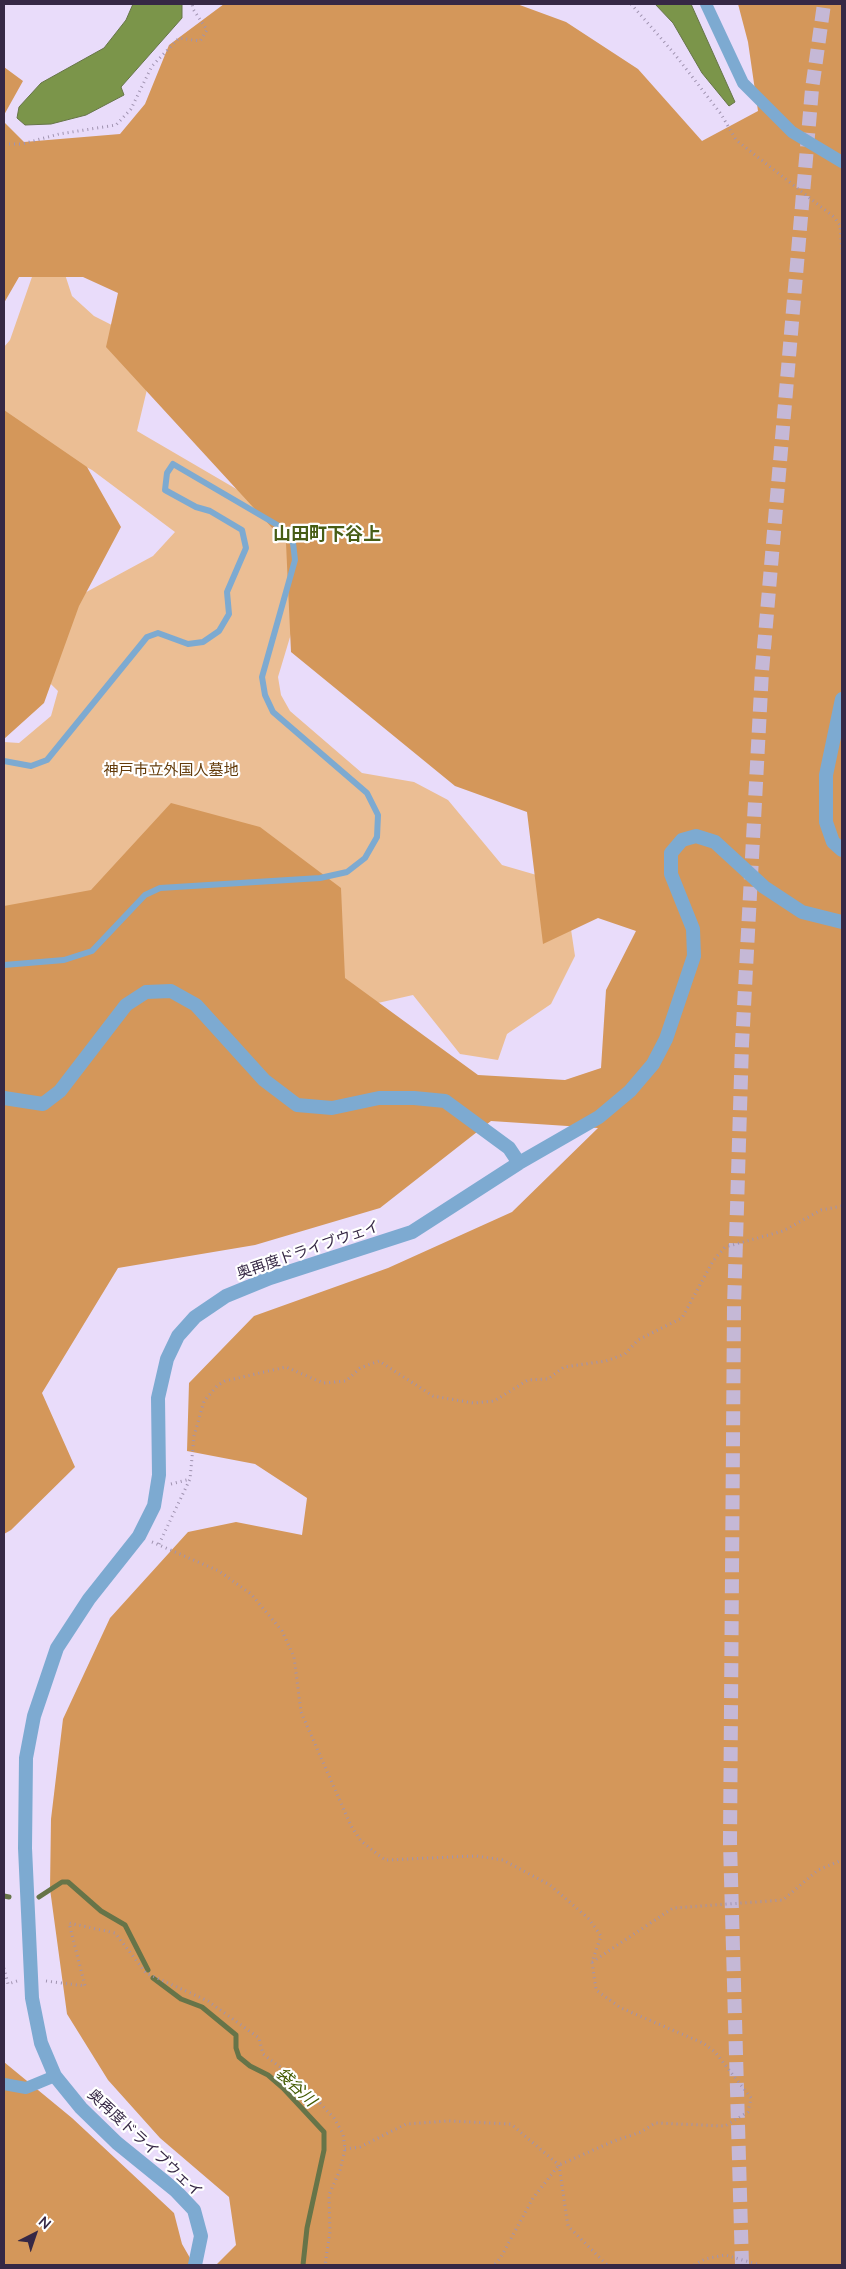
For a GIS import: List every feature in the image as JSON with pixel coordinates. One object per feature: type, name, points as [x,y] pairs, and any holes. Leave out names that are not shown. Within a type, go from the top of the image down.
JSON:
[{"type":"street","points":[[706,4],[743,84],[792,132],[842,162]]},
{"type":"street","points":[[842,699],[826,775],[826,822],[833,842],[842,850]]},
{"type":"street","name":"奥再度ドライブウェイ","points":[[196,2265],[201,2236],[194,2210],[175,2190],[118,2143],[81,2108],[56,2076],[42,2043],[32,1998],[26,1880],[26,1758],[34,1716],[57,1648],[89,1599],[139,1536],[154,1506],[160,1475],[158,1398],[167,1360],[178,1336],[195,1317],[226,1296],[270,1278],[412,1232],[520,1163],[599,1117],[630,1091],[653,1064],[666,1040],[694,956],[693,929],[671,874],[670,853],[682,840],[696,836],[715,842],[764,887],[802,912],[842,922]]},
{"type":"street","points":[[4,1098],[43,1104],[60,1091],[126,1005],[146,992],[171,992],[196,1005],[264,1080],[297,1106],[332,1108],[379,1098],[414,1098],[445,1101],[508,1148],[520,1163]]},
{"type":"street","points":[[4,2084],[26,2088],[56,2076]]},
{"type":"lane","points":[[4,761],[31,766],[47,760],[147,637],[158,633],[188,644],[203,642],[219,631],[230,614],[227,592],[246,548],[242,530],[210,511],[196,508],[165,490],[167,473],[173,464],[279,526],[293,543],[295,560],[262,676],[265,695],[273,712],[367,793],[378,815],[377,837],[365,858],[347,872],[320,878],[160,888],[145,895],[92,951],[64,960],[4,965]]},
{"type":"path","points":[[4,144],[22,144],[59,134],[116,125],[131,109],[152,66],[179,38],[200,40],[207,30],[193,9],[192,4]]},
{"type":"path","points":[[631,4],[673,52],[721,114],[736,140],[834,217],[840,225],[842,254]]},
{"type":"path","points":[[158,1544],[190,1479],[194,1436],[204,1401],[216,1386],[225,1381],[286,1367],[323,1383],[346,1380],[360,1368],[379,1361],[433,1396],[473,1403],[494,1400],[528,1380],[548,1378],[564,1366],[606,1361],[625,1354],[638,1340],[682,1318],[713,1261],[725,1247],[784,1231],[821,1210],[842,1206]]},
{"type":"path","points":[[139,1536],[219,1571],[251,1594],[282,1631],[294,1658],[301,1712],[351,1826],[360,1841],[385,1860],[476,1856],[503,1860],[550,1885],[589,1919],[602,1936],[592,1962],[596,1990],[621,2008],[703,2043],[716,2052],[751,2098],[748,2112],[726,2126],[655,2123],[641,2132],[614,2141],[559,2165],[533,2198],[501,2257],[494,2265]]},
{"type":"path","points":[[592,1962],[673,1908],[783,1900],[818,1870],[842,1860]]},
{"type":"path","points":[[45,1980],[85,1986],[69,1923],[115,1933],[146,1973],[208,2001],[260,2038],[263,2054],[302,2084],[334,2118],[343,2134],[345,2149],[340,2170],[329,2195],[330,2232],[325,2265]]},
{"type":"path","points":[[4,1968],[8,1984],[23,1979]]},
{"type":"path","points":[[345,2149],[360,2147],[406,2124],[448,2120],[511,2124],[559,2165],[568,2226],[606,2265]]},
{"type":"path","points":[[694,2265],[705,2259],[725,2254],[760,2265]]},
{"type":"green space","name":"神戸市立外国人墓地","points":[[41,251],[60,259],[72,296],[94,316],[157,348],[137,431],[286,518],[309,574],[278,677],[281,695],[290,711],[362,773],[414,782],[448,800],[502,865],[564,883],[575,956],[551,1004],[507,1034],[498,1060],[460,1054],[413,995],[4,1088],[4,742],[19,743],[51,716],[58,691],[23,657],[18,629],[153,556],[175,532],[92,470],[43,444],[4,432],[4,347],[10,340]]},
{"type":"shaded area","points":[[133,4],[182,4],[182,18],[121,87],[124,95],[86,115],[51,124],[25,125],[17,118],[19,107],[41,83],[104,48],[126,20]]},
{"type":"shaded area","points":[[224,4],[517,4],[566,22],[638,69],[702,141],[758,111],[748,42],[738,4],[842,4],[842,2265],[216,2265],[236,2245],[229,2197],[160,2138],[108,2080],[67,2014],[50,1889],[51,1819],[63,1719],[110,1618],[188,1532],[236,1522],[302,1535],[307,1498],[255,1464],[187,1451],[189,1383],[254,1316],[388,1268],[512,1212],[598,1128],[491,1121],[380,1208],[255,1245],[118,1268],[42,1393],[75,1467],[11,1530],[4,1534],[4,906],[91,890],[171,803],[260,827],[341,888],[345,978],[478,1075],[565,1080],[601,1068],[606,990],[636,931],[598,918],[543,944],[527,812],[455,786],[291,652],[286,543],[106,347],[118,293],[83,277],[19,277],[4,303],[4,122],[24,142],[120,134],[145,104],[169,45]]},
{"type":"shaded area","points":[[655,4],[691,4],[735,102],[729,106],[702,73],[673,23]]},
{"type":"shaded area","points":[[4,67],[23,81],[4,115]]},
{"type":"shaded area","points":[[4,410],[87,467],[121,527],[79,606],[44,703],[4,739]]},
{"type":"shaded area","points":[[4,2062],[72,2118],[174,2213],[182,2244],[194,2265],[4,2265]]},
{"type":"waterway","points":[[39,1897],[62,1882],[68,1882],[101,1911],[125,1925],[148,1970]]},
{"type":"waterway","points":[[4,1896],[9,1897]]},
{"type":"waterway","name":"袋谷川","points":[[153,1978],[181,1999],[202,2007],[236,2035],[236,2048],[239,2057],[250,2066],[268,2075],[283,2088],[324,2132],[324,2150],[307,2228],[303,2265]]},
{"type":"tunnel","points":[[742,2265],[730,1843],[734,1306],[742,1044],[762,671],[812,89],[824,4]]},
{"type":"district","name":"山田町下谷上","points":[[327,534]]}]
